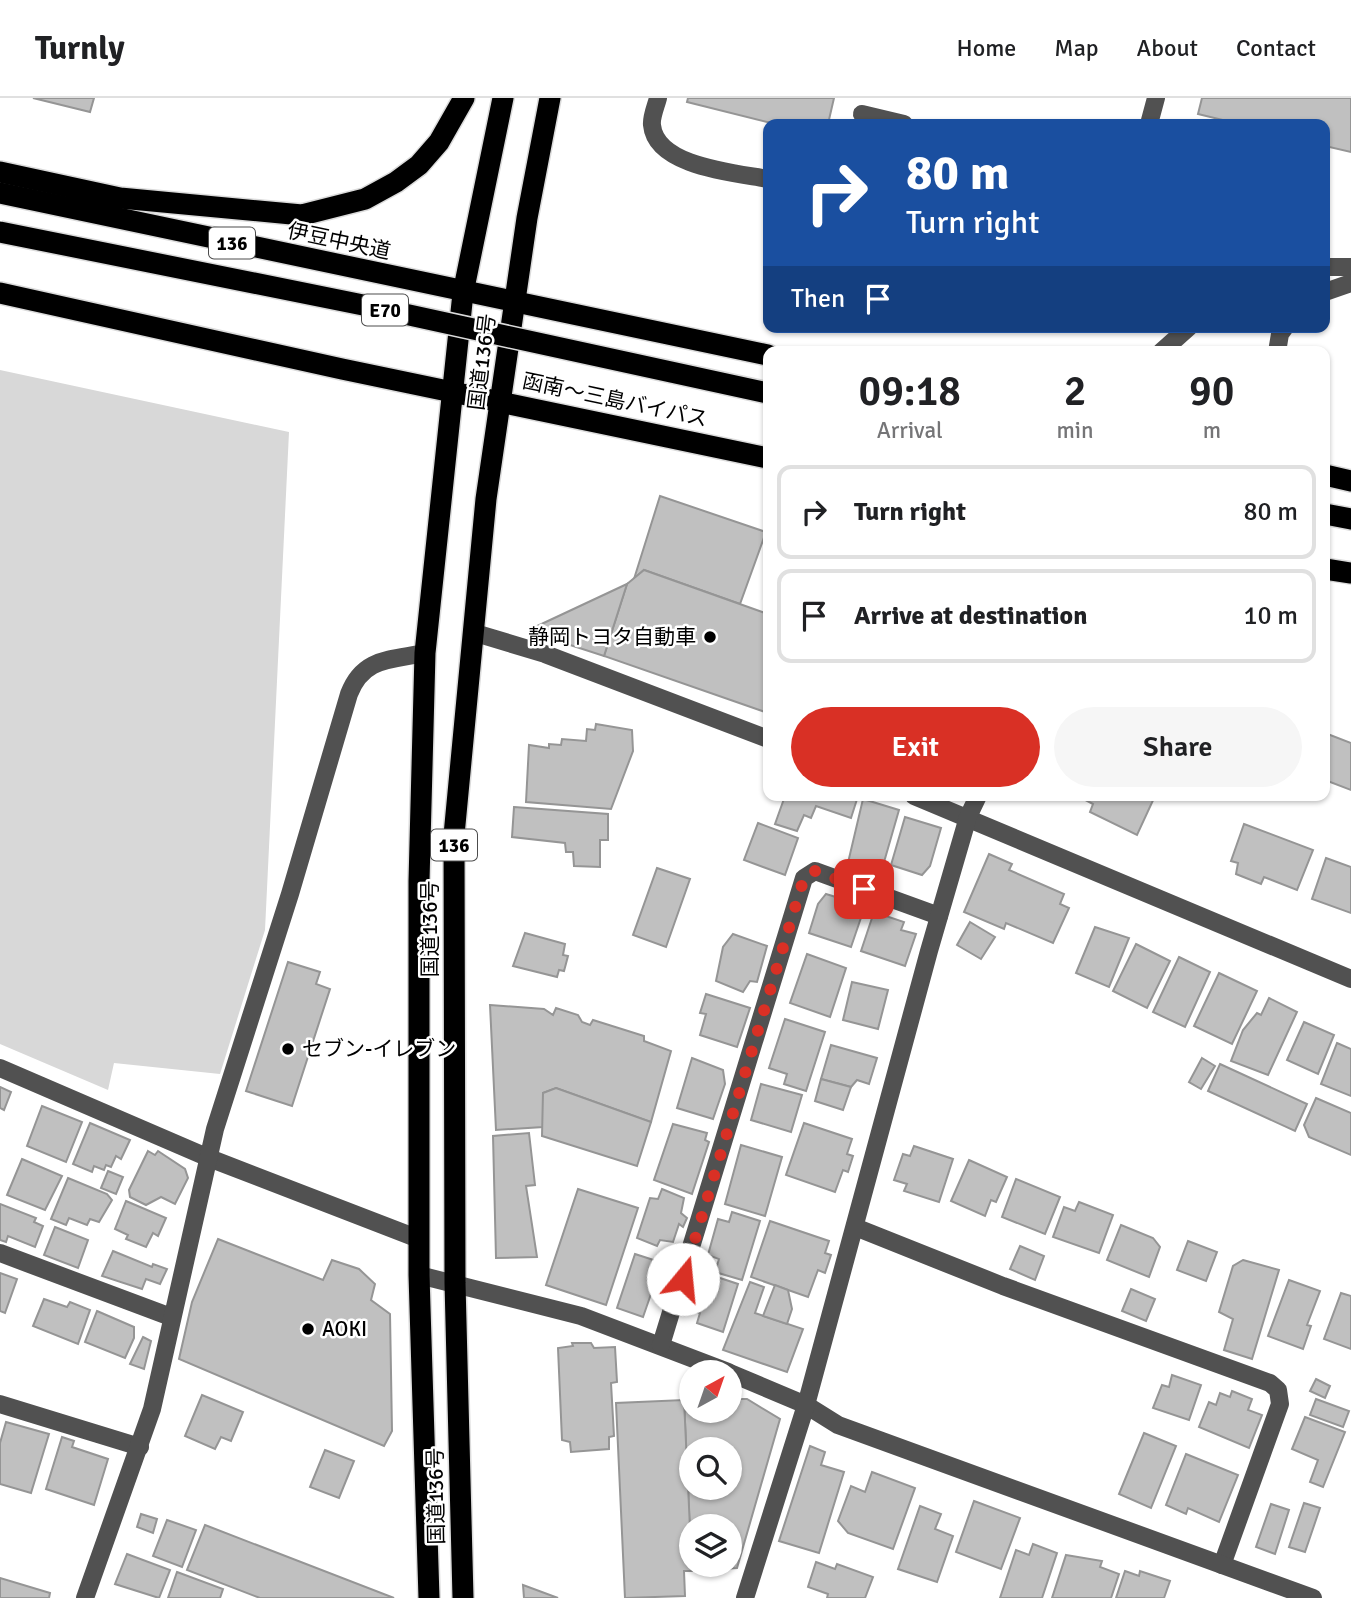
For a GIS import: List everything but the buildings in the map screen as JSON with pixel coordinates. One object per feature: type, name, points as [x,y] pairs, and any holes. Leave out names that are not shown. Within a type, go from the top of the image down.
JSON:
[{"type":"highway","points":[[0,172],[120,198],[302,215],[365,199],[419,165],[439,142],[464,98]]},
{"type":"highway","name":"国道136号","points":[[429,1598],[419,1275],[419,881],[425,653],[463,293],[503,98]]},
{"type":"highway","name":"国道136号","points":[[463,1598],[455,1283],[454,835],[486,499],[502,401],[514,300],[550,98]]},
{"type":"highway","name":"伊豆中央道","points":[[0,193],[463,293]]},
{"type":"highway","name":"E70","points":[[0,232],[368,306],[763,392]]},
{"type":"highway","points":[[0,293],[452,392]]},
{"type":"highway","name":"136","points":[[463,293],[514,300],[763,354]]},
{"type":"highway","name":"函南～三島バイパス","points":[[452,392],[763,457]]},
{"type":"highway","points":[[1330,476],[1351,481]]},
{"type":"highway","points":[[1330,514],[1351,519]]},
{"type":"highway","points":[[1330,570],[1351,573]]},
{"type":"street","points":[[658,98],[651,124],[659,144],[687,163],[763,178]]},
{"type":"street","points":[[1150,119],[1156,98]]},
{"type":"street","points":[[863,112],[887,119]]},
{"type":"street","points":[[1330,267],[1351,267]]},
{"type":"street","points":[[1330,290],[1351,283]]},
{"type":"street","points":[[1168,346],[1182,333]]},
{"type":"street","points":[[472,632],[545,654],[763,737]]},
{"type":"street","points":[[85,1598],[152,1409],[209,1158],[355,679],[378,660],[425,653]]},
{"type":"street","points":[[927,801],[1351,979]]},
{"type":"street","points":[[745,1598],[806,1405],[939,916],[968,817],[976,801]]},
{"type":"street","points":[[661,1345],[804,878],[815,871],[939,916]]},
{"type":"street","points":[[0,1068],[209,1158],[419,1239]]},
{"type":"street","points":[[855,1227],[1003,1286],[1270,1383],[1278,1390],[1280,1404],[1222,1565]]},
{"type":"street","points":[[0,1253],[171,1317]]},
{"type":"street","points":[[419,1275],[581,1316],[699,1360]]},
{"type":"street","points":[[742,1378],[806,1405],[838,1425],[1313,1598]]},
{"type":"street","points":[[0,1404],[140,1447]]},
{"type":"shaded area","points":[[0,370],[289,432],[265,930],[220,1074],[114,1063],[108,1090],[0,1044]]},
{"type":"place","name":"静岡トヨタ自動車","points":[[710,637]]},
{"type":"place","name":"セブン-イレブン","points":[[288,1049]]},
{"type":"place","name":"AOKI","points":[[308,1329]]},
{"type":"route","points":[[683,1279],[804,878],[809,872],[815,871],[864,889]]}]
